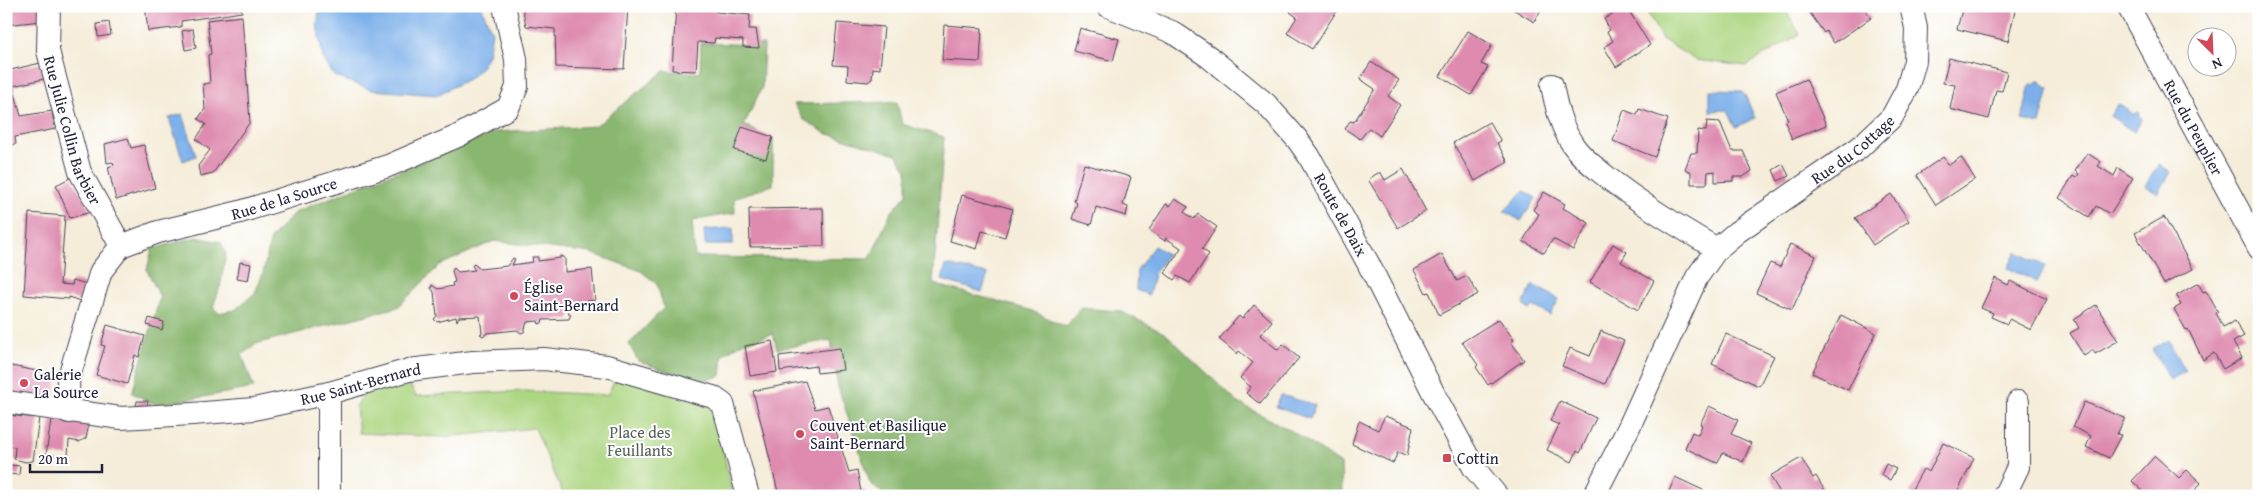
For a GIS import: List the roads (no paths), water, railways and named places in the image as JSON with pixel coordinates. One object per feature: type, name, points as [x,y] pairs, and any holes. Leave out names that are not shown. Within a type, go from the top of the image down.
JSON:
[{"type":"street","name":"Rue Julie Collin Barbier","points":[[49,6],[48,51],[80,172],[98,202],[108,226],[121,246]]},
{"type":"street","name":"Rue de la Source","points":[[121,246],[158,232],[240,212],[388,166],[458,136],[508,108],[517,87],[516,59],[504,6]]},
{"type":"street","name":"Route de Daix","points":[[1108,6],[1172,32],[1210,56],[1266,104],[1297,139],[1368,263],[1435,396],[1474,468],[1497,496]]},
{"type":"street","name":"Rue du Cottage","points":[[1594,496],[1629,427],[1693,286],[1717,249],[1744,227],[1859,148],[1892,117],[1907,90],[1915,61],[1916,28],[1911,6]]},
{"type":"street","name":"Rue du Peuplier","points":[[2128,6],[2259,248]]},
{"type":"street","points":[[1552,84],[1563,128],[1573,146],[1585,159],[1636,199],[1717,249]]},
{"type":"street","points":[[68,412],[68,380],[101,271],[121,246]]},
{"type":"street","name":"Rue Saint-Bernard","points":[[6,402],[121,418],[192,414],[254,409],[328,393],[409,370],[473,362],[544,359],[607,366],[713,397],[723,404],[748,496]]},
{"type":"street","points":[[328,393],[329,496]]},
{"type":"street","points":[[2004,496],[2018,467],[2018,402]]},
{"type":"water","points":[[320,6],[481,6],[492,32],[488,55],[480,69],[468,79],[437,95],[372,90],[334,76],[323,58],[317,25]]},
{"type":"water","points":[[2041,81],[2045,87],[2049,88],[2040,124],[2022,120],[2030,84],[2034,85]]},
{"type":"water","points":[[1710,90],[1741,91],[1745,95],[1755,118],[1736,127],[1728,110],[1710,111]]},
{"type":"water","points":[[2118,104],[2133,114],[2139,112],[2142,120],[2134,132],[2110,116]]},
{"type":"water","points":[[183,114],[196,156],[183,161],[169,118]]},
{"type":"water","points":[[2159,164],[2171,172],[2158,194],[2145,186]]},
{"type":"water","points":[[1524,191],[1536,198],[1521,221],[1504,211]]},
{"type":"water","points":[[733,228],[733,245],[705,245],[704,230]]},
{"type":"water","points":[[1154,246],[1167,254],[1154,274],[1149,295],[1136,290],[1137,270]]},
{"type":"water","points":[[2016,252],[2045,266],[2037,282],[2008,268]]},
{"type":"water","points":[[946,265],[988,274],[982,292],[942,280]]},
{"type":"water","points":[[1533,285],[1559,299],[1550,315],[1533,306],[1530,310],[1524,306]]},
{"type":"water","points":[[2168,340],[2186,371],[2170,380],[2152,349]]},
{"type":"water","points":[[1281,395],[1315,405],[1310,419],[1276,407]]},
{"type":"place","name":"Église Saint-Bernard","points":[[514,296]]},
{"type":"place","name":"Galerie La Source","points":[[24,383]]},
{"type":"place","name":"Couvent et Basilique Saint-Bernard","points":[[800,434]]},
{"type":"place","name":"Cottin","points":[[1447,458]]},
{"type":"park label","name":"Place des Feuillants","points":[[640,441]]}]
